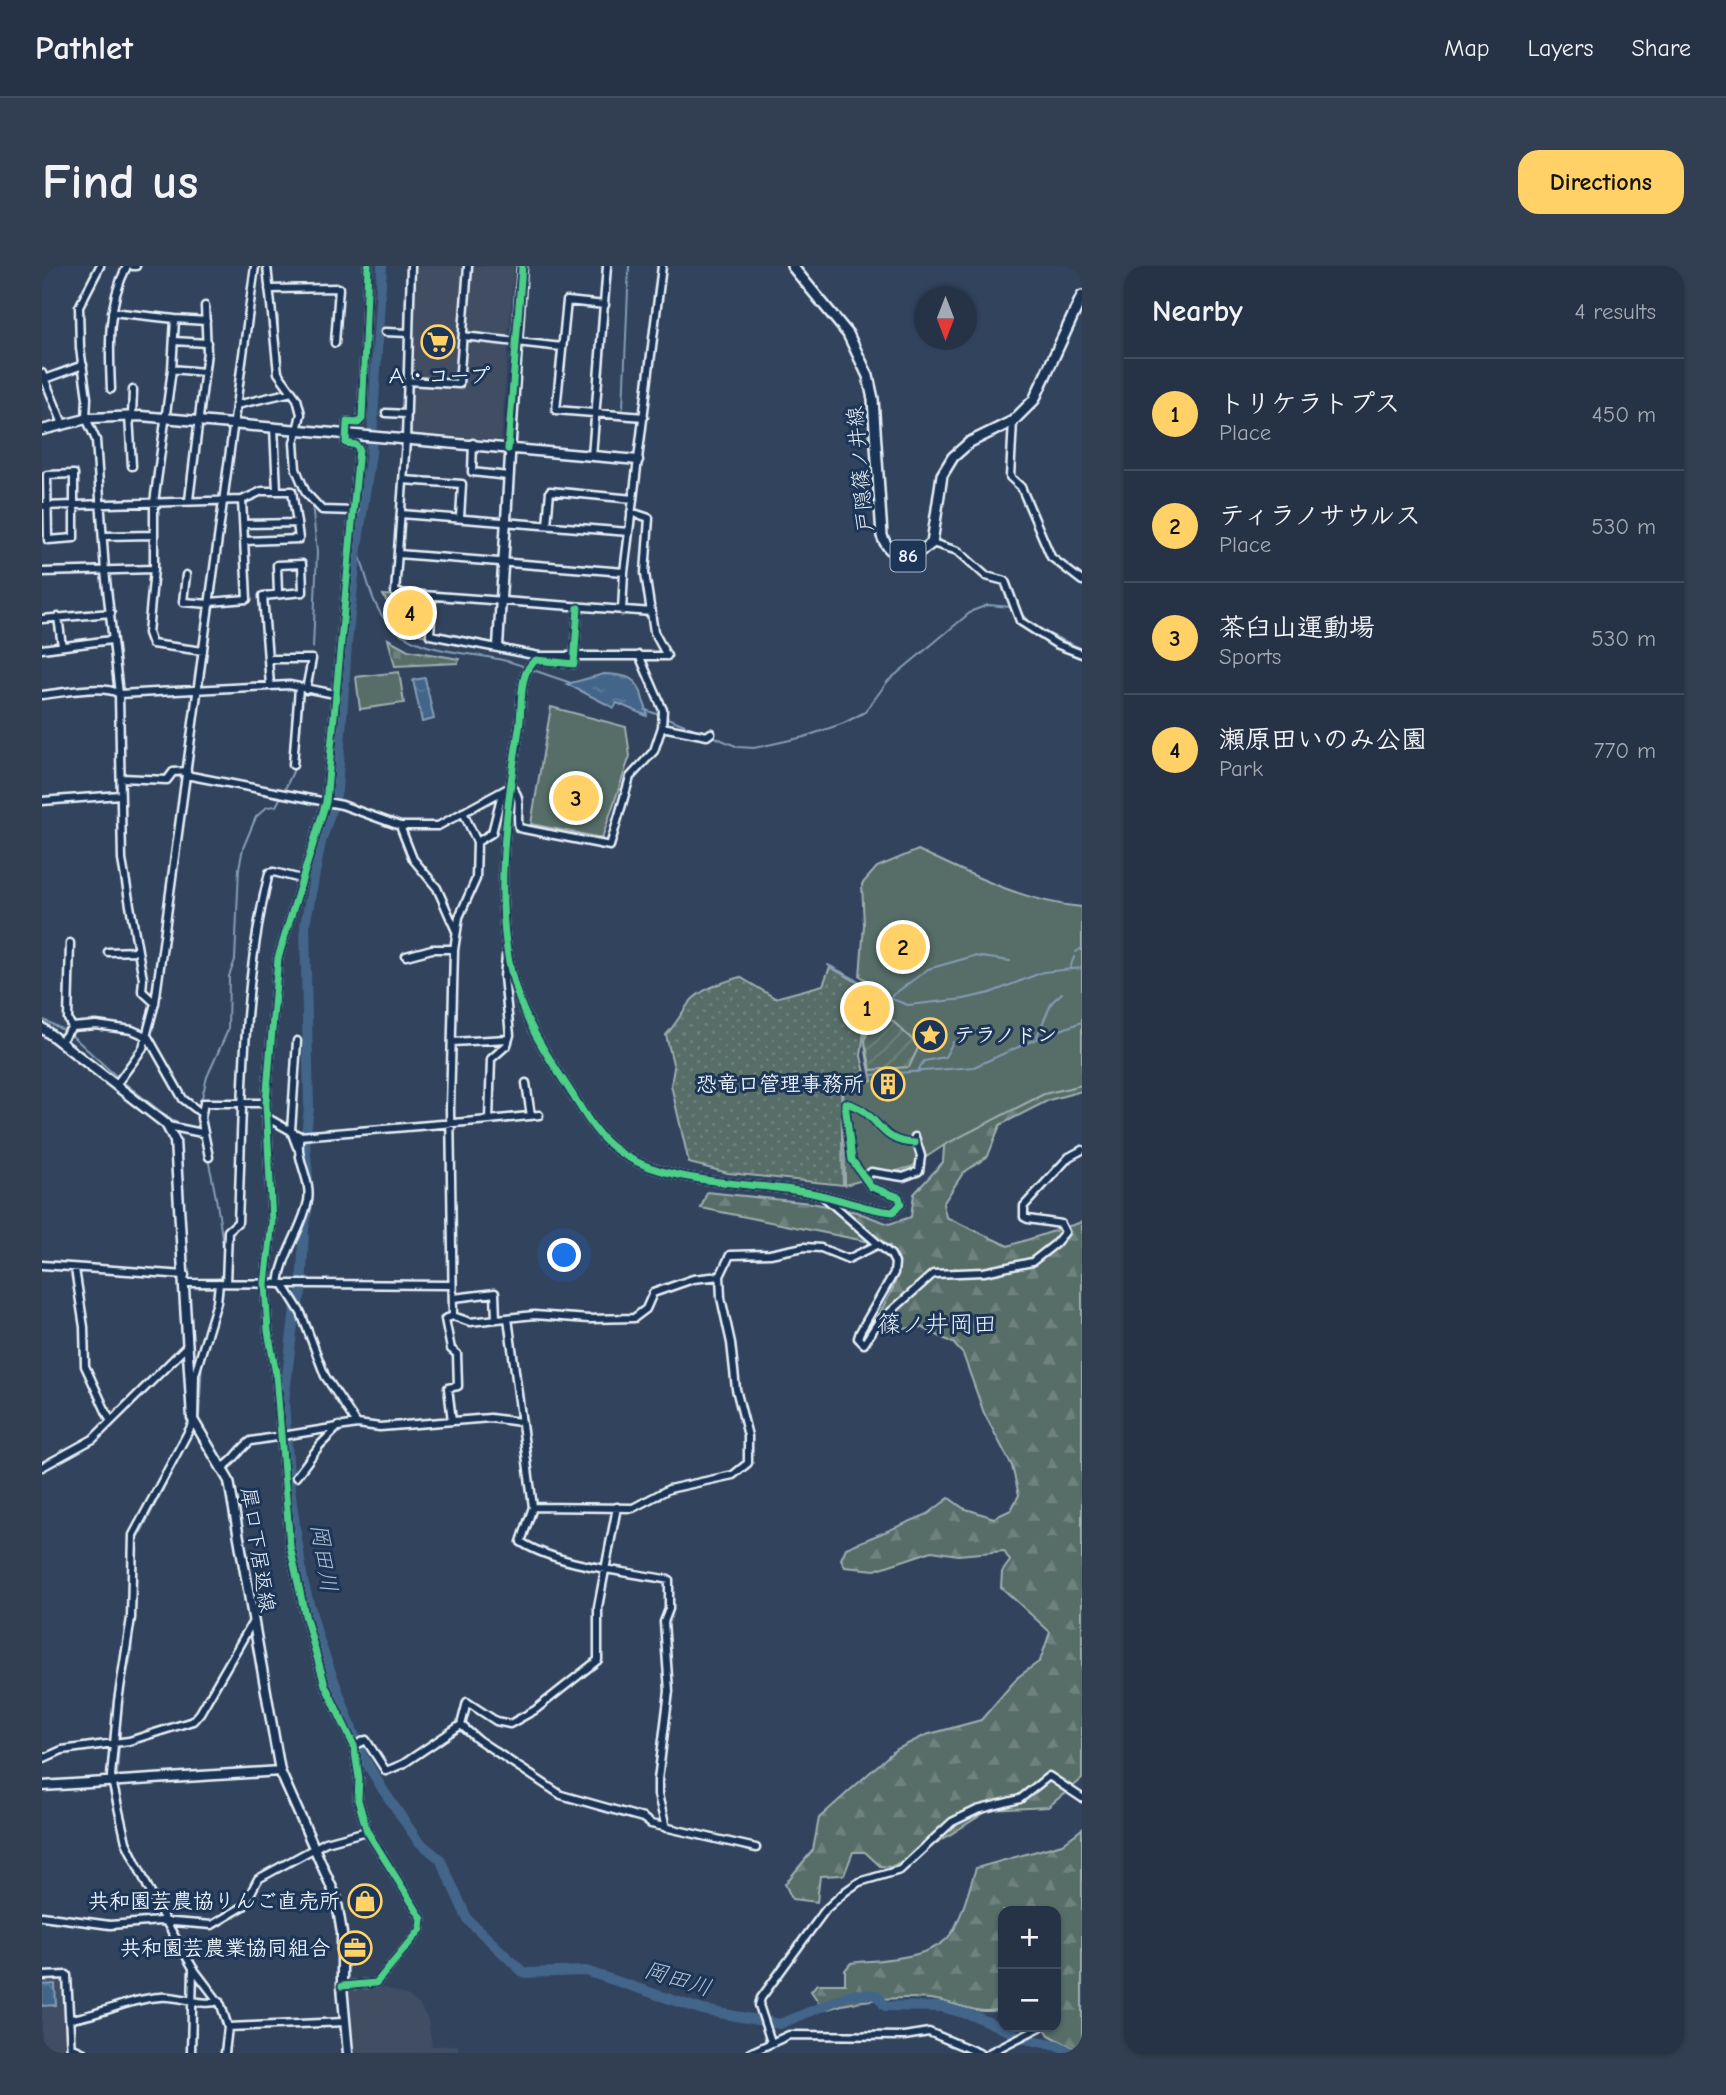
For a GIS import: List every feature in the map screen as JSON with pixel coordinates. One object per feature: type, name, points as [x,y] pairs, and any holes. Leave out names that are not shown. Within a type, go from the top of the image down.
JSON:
[{"type":"main road","name":"戸隠篠ノ井線","points":[[792,266],[848,334],[868,376],[885,544],[891,551],[903,556],[920,552],[932,543]]},
{"type":"main road","name":"86","points":[[932,543],[942,475],[953,457],[970,442],[1013,421],[1034,400],[1082,296]]},
{"type":"street","points":[[100,266],[79,307],[82,365],[87,398],[86,418],[96,440],[104,536],[104,571],[119,694],[122,860],[142,991],[155,1003]]},
{"type":"street","points":[[111,389],[109,341],[119,281],[127,266]]},
{"type":"street","points":[[116,1085],[148,1037],[155,1003],[255,266]]},
{"type":"street","points":[[267,266],[278,373],[292,392],[301,414],[296,429],[294,455],[298,477],[306,493],[322,510],[354,511]]},
{"type":"street","points":[[342,1986],[376,1983],[421,1928],[422,1920],[367,1831],[358,1800],[359,1778],[354,1746],[325,1685],[305,1615],[290,1546],[265,1284],[272,1222],[271,1148],[266,1103],[278,958],[327,802],[359,449],[356,444],[345,443],[344,432],[347,422],[358,423],[362,419],[368,266]]},
{"type":"street","points":[[411,266],[407,414],[395,593],[652,612]]},
{"type":"street","points":[[407,381],[459,384],[468,266]]},
{"type":"street","points":[[498,646],[522,266]]},
{"type":"street","points":[[592,456],[607,266]]},
{"type":"street","points":[[622,611],[628,532],[662,266],[653,266]]},
{"type":"street","points":[[269,289],[339,288],[335,343]]},
{"type":"street","points":[[605,305],[567,301],[556,410],[644,417]]},
{"type":"street","points":[[190,500],[207,343],[205,306]]},
{"type":"street","points":[[113,312],[206,321]]},
{"type":"street","points":[[175,318],[172,369],[154,503],[154,569],[148,633],[152,644],[203,652]]},
{"type":"street","points":[[385,332],[409,333]]},
{"type":"street","points":[[463,336],[562,347]]},
{"type":"street","points":[[174,341],[207,343]]},
{"type":"street","points":[[63,424],[43,378],[82,365]]},
{"type":"street","points":[[172,369],[204,372]]},
{"type":"street","points":[[132,466],[133,390]]},
{"type":"street","points":[[236,405],[292,392]]},
{"type":"street","points":[[386,413],[407,414]]},
{"type":"street","points":[[42,430],[86,418],[131,416],[344,432],[405,440],[473,443],[509,449],[638,460]]},
{"type":"street","points":[[1013,421],[1010,477],[1021,487],[1051,557],[1082,581]]},
{"type":"street","points":[[274,427],[277,490]]},
{"type":"street","points":[[473,443],[472,472],[508,476]]},
{"type":"street","points":[[74,474],[75,506],[74,538],[48,540],[44,506],[47,475],[74,474]]},
{"type":"street","points":[[403,480],[462,484],[460,518]]},
{"type":"street","points":[[44,506],[242,500],[251,494],[277,490],[306,493]]},
{"type":"street","points":[[245,541],[299,539],[292,491]]},
{"type":"street","points":[[547,525],[550,491],[633,499]]},
{"type":"street","points":[[186,575],[183,602],[210,603],[247,599],[242,500]]},
{"type":"street","points":[[432,596],[430,635],[540,656],[667,656],[654,632],[643,562],[649,519],[631,512]]},
{"type":"street","points":[[401,514],[628,532]]},
{"type":"street","points":[[244,524],[297,523]]},
{"type":"street","points":[[104,536],[152,535]]},
{"type":"street","points":[[932,543],[958,551],[986,576],[1004,581],[1020,621],[1056,643],[1082,654]]},
{"type":"street","points":[[398,554],[624,572]]},
{"type":"street","points":[[270,685],[263,596],[303,592],[303,564],[277,565],[278,593]]},
{"type":"street","points":[[42,572],[154,569]]},
{"type":"street","points":[[578,608],[578,654],[572,665],[541,660],[528,668],[522,679],[523,704],[510,787],[504,907],[507,947],[516,990],[536,1036],[583,1111],[606,1142],[617,1151],[653,1167],[684,1175],[823,1196],[886,1212],[897,1210],[901,1204],[899,1197],[871,1187],[865,1178],[849,1153],[845,1103],[867,1112],[890,1139],[915,1140],[921,1156],[919,1171],[903,1177],[876,1171],[865,1178]]},
{"type":"street","points":[[42,619],[111,613]]},
{"type":"street","points":[[58,617],[62,646]]},
{"type":"street","points":[[42,649],[111,640]]},
{"type":"street","points":[[510,787],[516,791],[519,798],[519,828],[610,846],[630,777],[654,751],[662,721],[639,655]]},
{"type":"street","points":[[269,659],[312,659],[303,689],[293,765]]},
{"type":"street","points":[[42,695],[96,690],[119,694],[270,685],[335,694]]},
{"type":"street","points":[[662,721],[709,734]]},
{"type":"street","points":[[121,778],[167,780],[173,772],[186,773],[340,805],[400,826],[438,826],[510,787]]},
{"type":"street","points":[[477,842],[492,833],[502,793]]},
{"type":"street","points":[[42,801],[120,795]]},
{"type":"street","points":[[453,1316],[450,1122],[454,949],[459,917],[476,879],[477,842],[464,812]]},
{"type":"street","points":[[400,826],[412,859],[437,888],[456,933]]},
{"type":"street","points":[[225,2053],[228,2027],[219,2001],[193,1968],[166,1923],[126,1842],[111,1781],[119,1741],[118,1701],[131,1618],[133,1535],[194,1422],[195,1374],[222,1283],[228,1231],[238,1222],[251,970],[268,873],[301,879]]},
{"type":"street","points":[[70,943],[68,1018],[72,1027]]},
{"type":"street","points":[[489,1120],[491,1059],[503,1049],[509,1039],[511,1024],[506,1013],[504,977],[507,947]]},
{"type":"street","points":[[406,956],[432,949],[454,949]]},
{"type":"street","points":[[108,952],[137,951]]},
{"type":"street","points":[[60,1042],[72,1027],[96,1025],[132,1030],[148,1037],[183,1099],[199,1112]]},
{"type":"street","points":[[42,1028],[168,1126],[200,1133]]},
{"type":"street","points":[[452,1042],[509,1039]]},
{"type":"street","points":[[297,1041],[291,1131],[299,1150],[308,1201],[281,1268],[281,1284],[301,1313],[325,1376],[357,1424]]},
{"type":"street","points":[[526,1083],[531,1116]]},
{"type":"street","points":[[209,1157],[200,1133],[199,1112],[204,1103],[266,1103]]},
{"type":"street","points":[[266,1116],[300,1136],[539,1115]]},
{"type":"street","name":"犀口下居返線","points":[[168,1126],[178,1154],[194,1422],[229,1481],[280,1771],[336,1897],[342,1933],[342,1986],[348,2053]]},
{"type":"street","points":[[299,1150],[300,1136]]},
{"type":"street","points":[[823,1196],[891,1255],[895,1263],[894,1273],[860,1332],[860,1343],[867,1341],[877,1324],[933,1274],[984,1272],[1021,1265],[1050,1249],[1063,1236],[1064,1227],[1056,1222],[1024,1217],[1024,1206],[1069,1157],[1082,1150]]},
{"type":"street","points":[[533,1507],[633,1508],[669,1489],[715,1481],[741,1471],[748,1464],[748,1436],[736,1389],[731,1343],[722,1310],[720,1276],[730,1255],[770,1254],[804,1247],[821,1248],[848,1259],[877,1245]]},
{"type":"street","points":[[42,1265],[222,1283],[451,1285]]},
{"type":"street","points":[[75,1269],[84,1328],[85,1366],[110,1420]]},
{"type":"street","points":[[452,1421],[448,1388],[458,1386],[457,1354],[451,1349],[445,1319],[453,1316],[470,1322],[534,1314],[589,1320],[634,1318],[646,1309],[653,1293],[693,1279],[720,1276]]},
{"type":"street","points":[[454,1298],[495,1293],[496,1319]]},
{"type":"street","points":[[508,1318],[533,1507],[521,1542],[533,1549],[606,1569],[669,1580],[669,1609],[664,1622],[669,1691],[658,1780],[658,1795],[666,1828]]},
{"type":"street","points":[[42,1467],[93,1440],[110,1420],[188,1345]]},
{"type":"street","points":[[223,1467],[234,1461],[241,1448],[251,1441],[339,1426],[357,1424],[380,1427],[490,1418],[521,1422]]},
{"type":"street","points":[[296,1477],[320,1445],[339,1426]]},
{"type":"street","points":[[354,1746],[366,1740],[386,1771],[403,1764],[461,1725],[467,1702],[496,1721],[510,1724],[535,1710],[598,1660],[598,1607],[617,1507]]},
{"type":"street","points":[[42,1759],[80,1745],[119,1741],[192,1721],[206,1703],[252,1623]]},
{"type":"street","points":[[461,1725],[477,1739],[561,1795],[666,1828],[756,1849]]},
{"type":"street","points":[[42,1786],[280,1771]]},
{"type":"street","points":[[771,2042],[759,2005],[771,1984],[826,1909],[859,1882],[900,1870],[952,1822],[977,1810],[1020,1799],[1049,1776],[1082,1798]]},
{"type":"street","points":[[42,1916],[110,1925],[160,1921],[212,1925],[244,1906],[258,1879],[314,1847],[367,1831]]},
{"type":"street","points":[[191,2053],[193,1968]]},
{"type":"street","points":[[42,1976],[67,1975],[71,2050],[84,2053]]},
{"type":"street","points":[[70,2019],[142,1998],[170,1996],[209,2004],[219,2001]]},
{"type":"street","points":[[228,2027],[345,2022]]},
{"type":"street","points":[[750,2053],[789,2035],[904,2036],[929,2032],[979,2053]]},
{"type":"street","points":[[989,2053],[1029,2032]]},
{"type":"shaded area","points":[[413,266],[514,266],[501,440],[410,433]]},
{"type":"shaded area","points":[[64,1977],[68,2053],[42,2053],[42,1979]]},
{"type":"shaded area","points":[[385,1988],[408,1996],[420,2005],[428,2020],[432,2046],[458,2045],[458,2053],[354,2053],[346,1991]]},
{"type":"green space","points":[[383,595],[427,598],[430,601],[428,636],[405,627]]},
{"type":"green space","points":[[388,639],[408,650],[459,659],[458,663],[395,666]]},
{"type":"green space","points":[[399,672],[404,703],[360,709],[356,677]]},
{"type":"green space","points":[[551,707],[626,727],[630,756],[602,838],[531,824]]},
{"type":"green space","points":[[918,850],[1018,893],[1082,907],[1082,1085],[1044,1094],[946,1144],[911,1167],[845,1185],[843,1083],[872,1081],[866,1049],[866,1029],[876,1012],[886,1005],[881,991],[860,976],[864,925],[862,884],[877,867]]},
{"type":"green space","points":[[830,967],[884,997],[865,1023],[861,1056],[866,1077],[841,1081],[843,1185],[728,1173],[689,1163],[671,1085],[674,1068],[666,1035],[689,1003],[706,990],[740,977],[775,998],[823,985]]},
{"type":"green space","points":[[1082,998],[1082,1091],[1049,1100],[1000,1125],[988,1156],[963,1173],[943,1204],[946,1217],[1008,1246],[1082,1222],[1082,1779],[1048,1807],[989,1810],[940,1841],[891,1867],[880,1866],[865,1852],[853,1852],[844,1875],[820,1876],[817,1902],[792,1899],[785,1884],[813,1850],[819,1818],[895,1750],[926,1735],[981,1720],[1018,1677],[1040,1661],[1050,1632],[1001,1587],[1002,1572],[1010,1561],[1004,1551],[958,1555],[932,1551],[875,1570],[845,1567],[841,1559],[846,1548],[928,1514],[949,1498],[963,1508],[994,1518],[1011,1510],[1019,1495],[1012,1466],[984,1413],[963,1354],[953,1343],[921,1327],[884,1331],[876,1319],[892,1292],[897,1275],[895,1257],[890,1246],[701,1208],[707,1192],[811,1203],[856,1212],[889,1224],[911,1217],[914,1194],[943,1162],[946,1118]]},
{"type":"green space","points":[[881,1010],[919,1046],[909,1067],[871,1070],[865,1042],[871,1016]]},
{"type":"green space","points":[[1082,1829],[1082,2053],[1047,2032],[1061,2032],[1061,1906],[998,1906],[998,2010],[995,2011],[967,2008],[939,2000],[903,1998],[876,1999],[824,2010],[811,1991],[817,1984],[845,1984],[845,1970],[851,1963],[892,1959],[934,1948],[945,1941],[957,1924],[976,1868],[1062,1844]]},
{"type":"water","points":[[604,674],[625,676],[634,681],[641,692],[647,716],[617,703],[614,708],[567,684]]},
{"type":"water","points":[[425,678],[434,719],[422,722],[413,680]]},
{"type":"water","points":[[55,1984],[56,2005],[42,2006],[42,1985]]},
{"type":"waterway","name":"岡田川","points":[[309,1190],[305,1143],[309,1108],[305,925],[321,842],[337,791],[347,644],[357,547],[371,454],[382,266]]},
{"type":"waterway","points":[[623,408],[629,266]]},
{"type":"waterway","points":[[274,307],[278,317],[278,343]]},
{"type":"waterway","points":[[306,485],[312,495]]},
{"type":"waterway","points":[[312,503],[317,552],[313,648]]},
{"type":"waterway","points":[[357,547],[376,606],[387,622],[401,634],[434,648],[508,661],[525,667]]},
{"type":"waterway","points":[[710,735],[738,747],[754,748],[804,737],[844,723],[865,712],[888,681],[972,611],[988,605],[1011,607]]},
{"type":"waterway","points":[[1021,614],[1038,629],[1082,649]]},
{"type":"waterway","points":[[530,669],[571,683]]},
{"type":"waterway","points":[[645,710],[660,715]]},
{"type":"waterway","points":[[665,717],[702,732]]},
{"type":"waterway","points":[[285,789],[295,767]]},
{"type":"waterway","points":[[199,1110],[207,1077],[228,1030],[229,976],[235,960],[239,868],[243,848],[256,817],[267,807],[276,806],[281,797]]},
{"type":"waterway","points":[[1076,952],[1082,948]]},
{"type":"waterway","points":[[1010,961],[974,956],[928,969],[889,998],[908,1005],[964,999],[990,993],[1043,972],[1082,968]]},
{"type":"waterway","points":[[1070,968],[1074,957]]},
{"type":"waterway","points":[[828,965],[885,995]]},
{"type":"waterway","points":[[1037,1036],[1052,1002],[1062,993]]},
{"type":"waterway","points":[[42,1019],[65,1031]]},
{"type":"waterway","points":[[872,1075],[974,1067],[1082,1022]]},
{"type":"waterway","points":[[70,1034],[116,1076]]},
{"type":"waterway","points":[[917,1072],[924,1061],[945,1057],[953,1042]]},
{"type":"waterway","points":[[123,1082],[173,1121],[188,1127]]},
{"type":"waterway","points":[[208,1159],[223,1251],[224,1271],[220,1302]]},
{"type":"waterway","name":"岡田川","points":[[308,1206],[304,1229],[301,1293],[294,1315],[284,1403],[290,1489],[303,1581],[319,1640],[361,1753],[418,1841],[440,1859],[468,1920],[524,1973],[586,1971],[703,2010],[780,2024],[852,1994],[877,1995],[885,2006],[942,2007],[977,2017],[1026,2039],[1057,2045],[1072,2053]]},
{"type":"waterway","points":[[199,1416],[202,1361]]},
{"type":"waterway","points":[[136,1542],[193,1430]]},
{"type":"waterway","points":[[121,1701],[131,1655],[133,1624]]},
{"type":"waterway","points":[[120,1707],[120,1740]]},
{"type":"waterway","points":[[117,1775],[119,1745]]},
{"type":"waterway","points":[[124,1821],[133,1849]]},
{"type":"waterway","points":[[197,1968],[221,2000]]},
{"type":"waterway","points":[[224,2005],[231,2023]]},
{"type":"cycle path","points":[[342,1986],[376,1983],[421,1929],[422,1919],[367,1831],[358,1800],[359,1778],[354,1746],[325,1685],[305,1615],[290,1546],[276,1374],[268,1331],[265,1284],[272,1222],[266,1103],[278,958],[326,802],[359,449],[356,445],[346,443],[347,422],[358,423],[362,419],[368,266]]},
{"type":"cycle path","points":[[508,449],[522,266]]},
{"type":"cycle path","points":[[578,608],[574,664],[536,660],[530,666],[523,682],[506,827],[503,896],[509,963],[517,993],[533,1029],[588,1120],[615,1149],[659,1170],[685,1177],[792,1190],[893,1212],[901,1204],[899,1197],[871,1187],[852,1160],[845,1103],[866,1112],[892,1137],[915,1143]]},
{"type":"place","name":"Ａ・コープ","points":[[438,342]]},
{"type":"place","name":"瀬原田いのみ公園","points":[[410,613]]},
{"type":"place","name":"茶臼山運動場","points":[[576,798]]},
{"type":"place","name":"ティラノサウルス","points":[[903,947]]},
{"type":"place","name":"トリケラトプス","points":[[867,1008]]},
{"type":"place","name":"テラノドン","points":[[930,1035]]},
{"type":"place","name":"恐竜口管理事務所","points":[[888,1084]]},
{"type":"place","name":"共和園芸農協りんご直売所","points":[[365,1901]]},
{"type":"place","name":"共和園芸農業協同組合","points":[[355,1948]]},
{"type":"district","name":"篠ノ井岡田","points":[[937,1324]]}]
